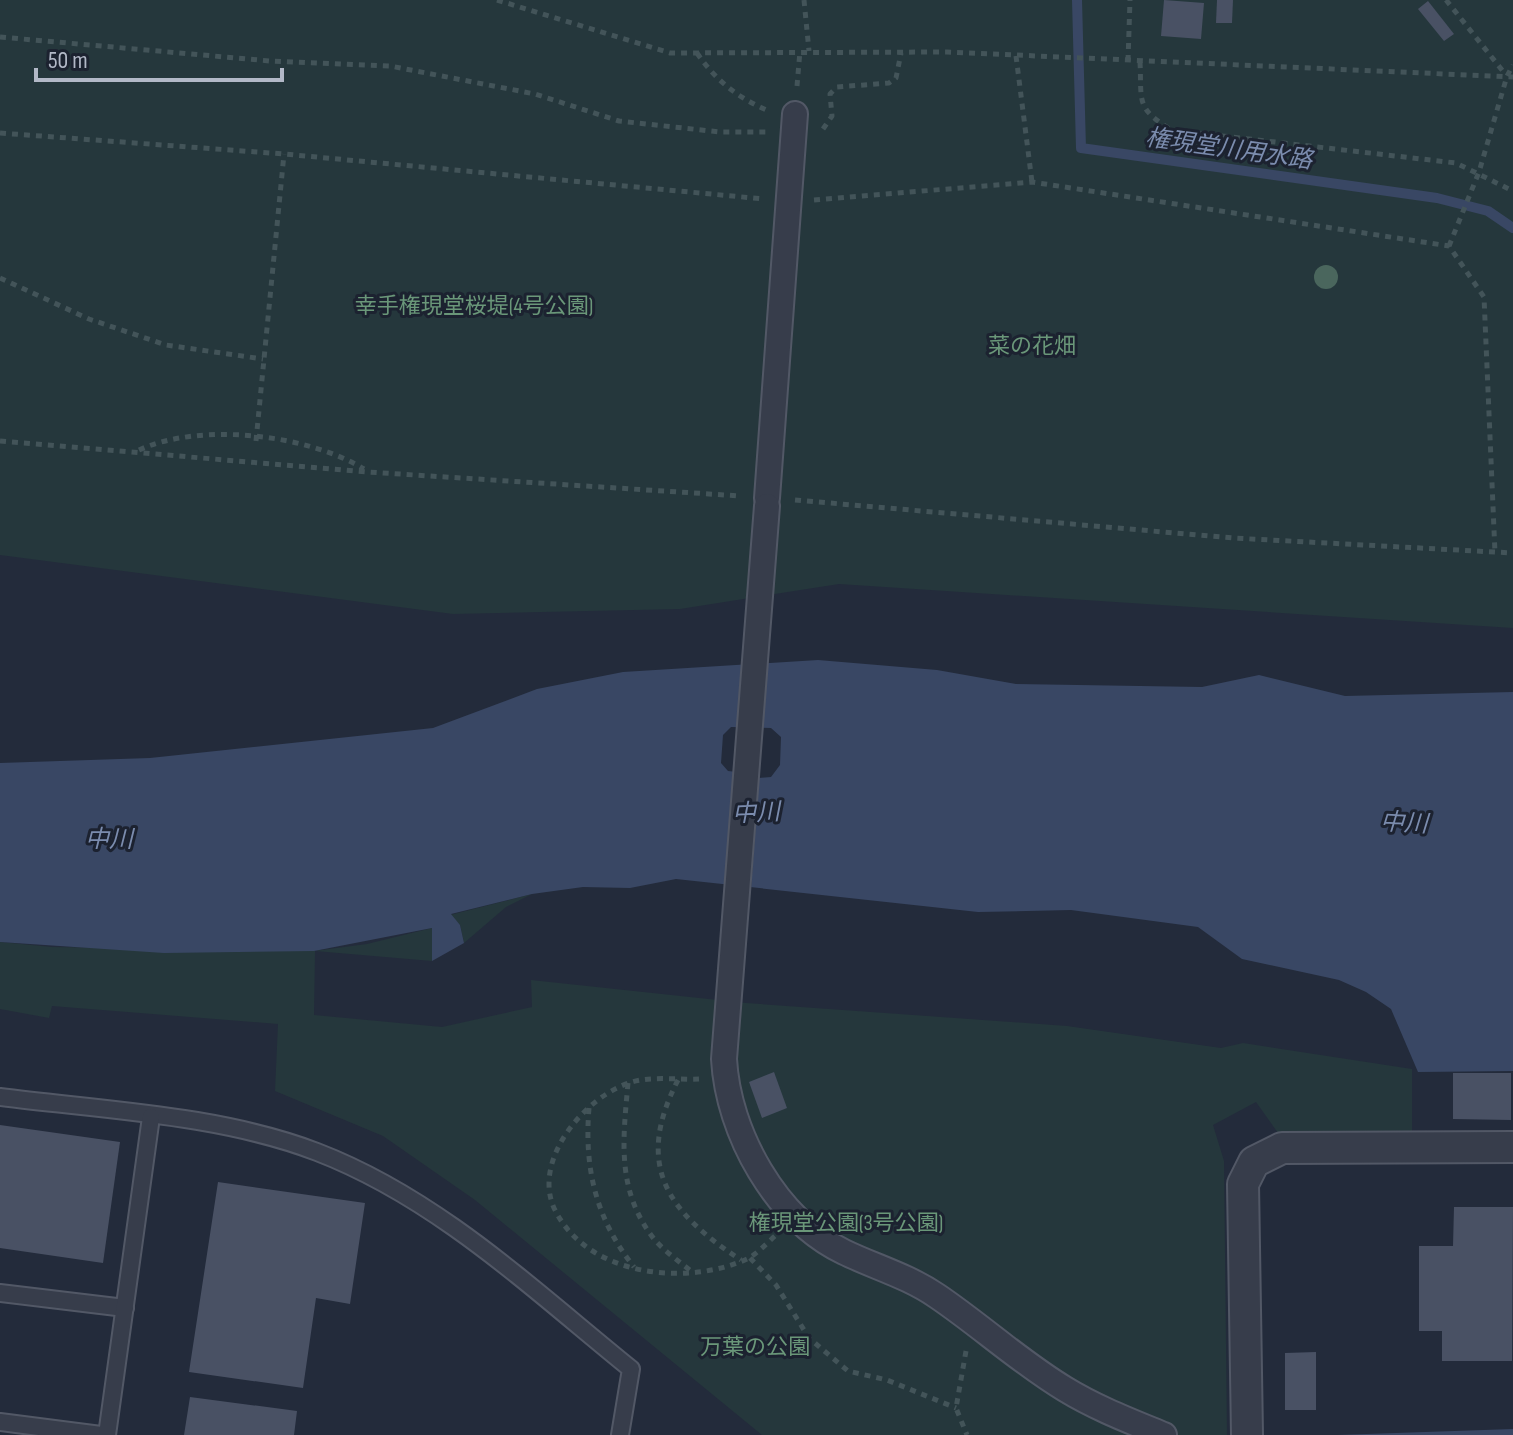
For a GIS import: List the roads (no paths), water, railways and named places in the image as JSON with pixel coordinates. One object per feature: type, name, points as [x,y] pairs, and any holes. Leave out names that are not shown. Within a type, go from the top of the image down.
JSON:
[{"type":"street","points":[[795,123],[725,1079],[740,1134],[762,1174],[797,1217],[841,1251],[918,1283],[977,1322],[1064,1388],[1164,1435]]},
{"type":"street","points":[[1247,1435],[1243,1184],[1248,1170],[1263,1155],[1282,1148],[1513,1147]]},
{"type":"lane","points":[[0,1097],[240,1130],[316,1152],[381,1182],[449,1222],[631,1369],[620,1435]]},
{"type":"lane","points":[[0,1422],[104,1435],[151,1117]]},
{"type":"lane","points":[[0,1293],[125,1308]]},
{"type":"water","name":"中川","points":[[818,660],[937,670],[1016,684],[1202,687],[1259,675],[1345,696],[1513,692],[1513,1071],[1418,1072],[1391,1009],[1366,992],[1339,980],[1242,959],[1198,927],[1071,910],[978,912],[676,879],[630,888],[583,887],[532,894],[451,914],[460,925],[464,943],[432,961],[432,928],[314,951],[164,953],[0,942],[0,763],[150,758],[433,728],[537,689],[623,672]]},
{"type":"water","points":[[1513,1429],[1513,1435],[1337,1435]]},
{"type":"waterway","name":"権現堂川用水路","points":[[1077,0],[1081,148],[1437,198],[1488,211],[1513,228]]},
{"type":"park label","name":"幸手権現堂桜堤(4号公園)","points":[[474,306]]},
{"type":"park label","name":"菜の花畑","points":[[1032,346]]},
{"type":"park label","name":"権現堂公園(3号公園)","points":[[846,1223]]},
{"type":"park label","name":"万葉の公園","points":[[755,1347]]}]
